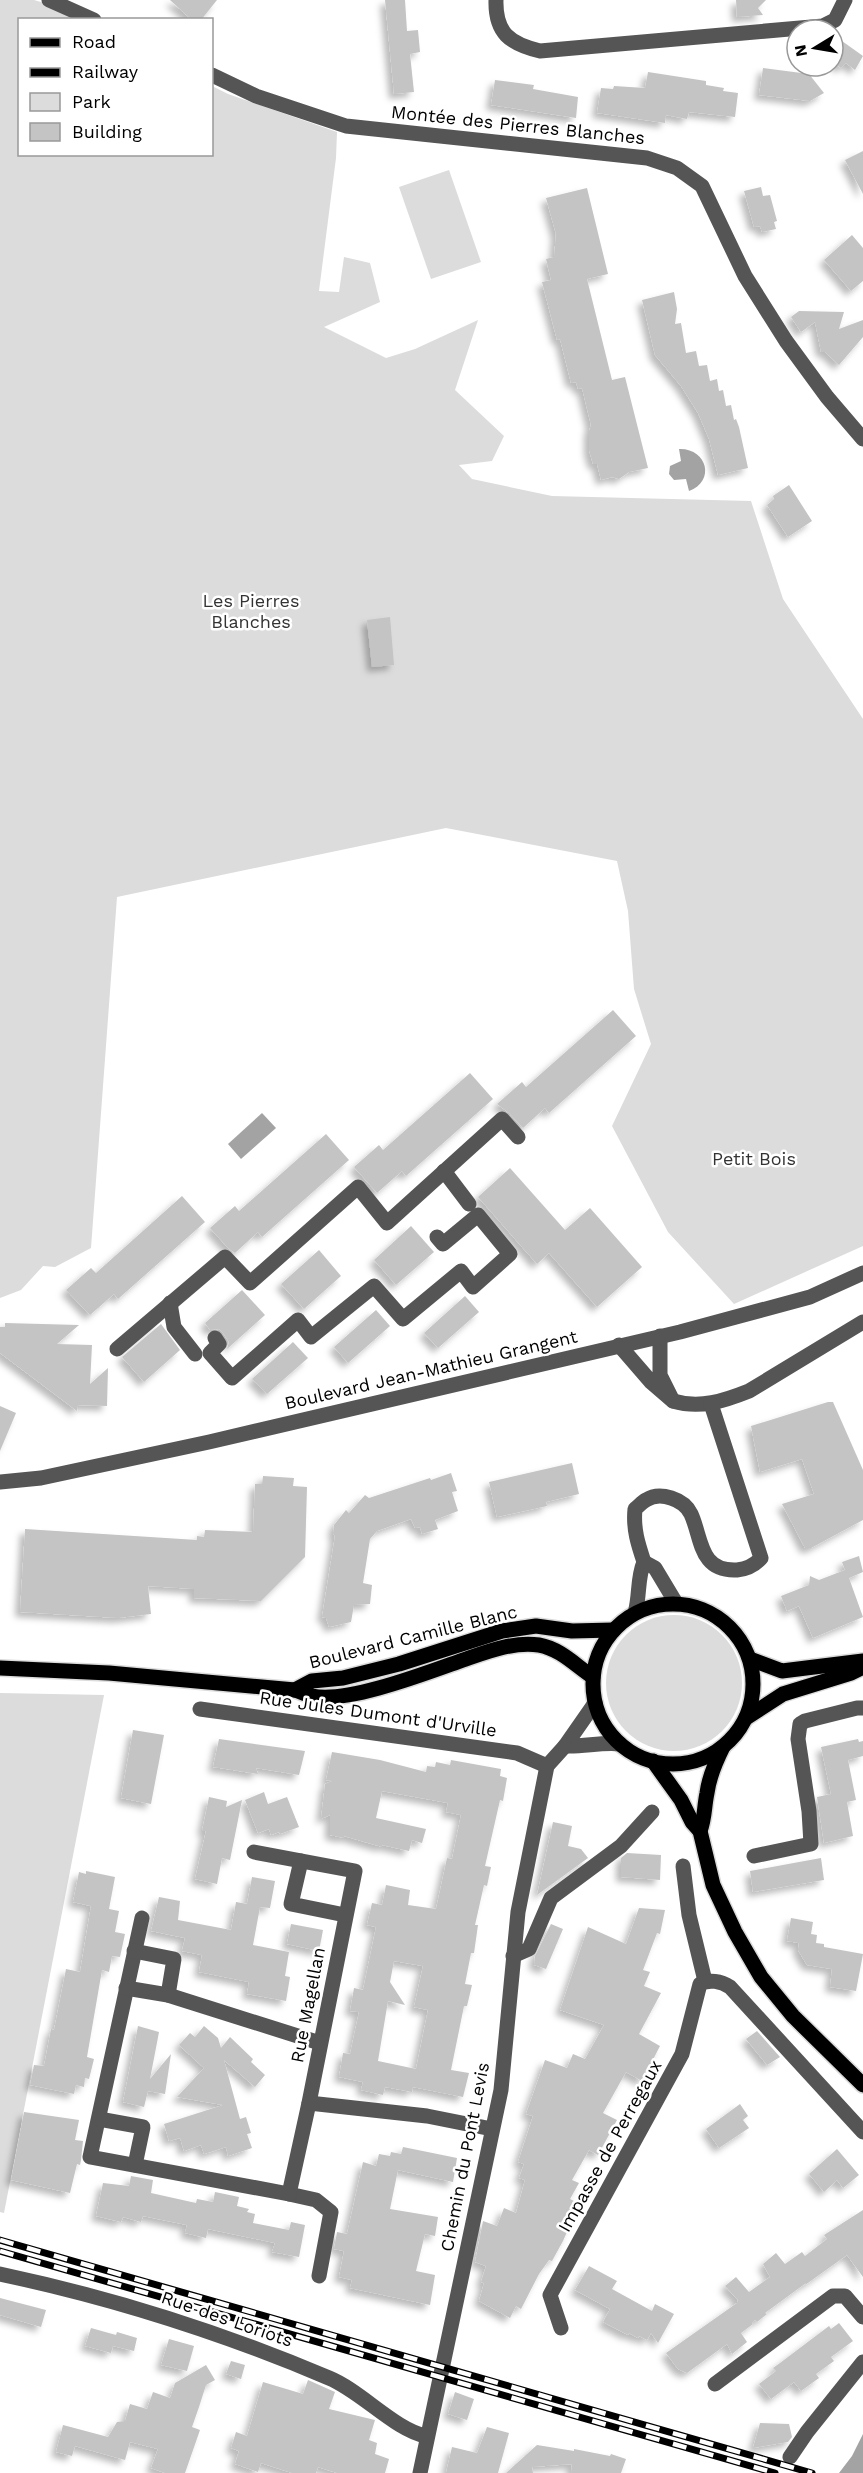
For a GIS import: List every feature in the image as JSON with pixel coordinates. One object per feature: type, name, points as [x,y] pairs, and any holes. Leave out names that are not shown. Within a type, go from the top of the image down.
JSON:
[{"type":"main road","points":[[676,1603],[700,1608],[722,1620],[739,1637],[750,1659],[753,1689],[746,1718],[736,1734],[723,1747],[702,1759],[677,1764],[652,1761],[620,1744],[605,1725],[596,1703],[593,1677],[599,1652],[614,1630],[635,1613],[655,1605],[676,1603]]},
{"type":"main road","name":"Boulevard Camille Blanc","points":[[295,1690],[312,1681],[343,1678],[399,1664],[502,1631],[536,1626],[572,1631],[614,1630]]},
{"type":"main road","name":"Boulevard Camille Blanc","points":[[0,1668],[109,1673],[295,1690],[314,1697],[347,1695],[404,1681],[489,1652],[509,1647],[539,1645],[565,1655],[593,1677]]},
{"type":"main road","points":[[750,1659],[782,1671],[863,1661]]},
{"type":"main road","points":[[746,1718],[783,1694],[851,1674],[863,1667]]},
{"type":"main road","points":[[700,1831],[705,1819],[711,1775],[723,1747]]},
{"type":"main road","points":[[652,1761],[681,1800],[692,1822],[700,1831],[713,1885],[735,1932],[761,1977],[793,2016],[863,2085]]},
{"type":"street","points":[[496,0],[495,11],[504,34],[518,46],[540,51],[823,26],[836,20],[845,0]]},
{"type":"street","points":[[59,2],[90,18]]},
{"type":"street","name":"Montée des Pierres Blanches","points":[[213,75],[256,96],[346,126],[647,158],[677,168],[702,186],[745,276],[786,341],[827,397],[863,439]]},
{"type":"street","points":[[117,1349],[225,1257],[249,1282],[358,1187],[387,1223],[502,1119],[519,1137]]},
{"type":"street","points":[[444,1171],[469,1204]]},
{"type":"street","points":[[214,1338],[219,1344],[210,1353],[232,1378],[298,1320],[311,1336],[374,1286],[403,1319],[461,1271],[473,1287],[510,1254],[478,1215],[442,1244],[437,1237]]},
{"type":"street","name":"Boulevard Jean-Mathieu Grangent","points":[[1,1482],[41,1478],[209,1442],[660,1336],[810,1297],[863,1274]]},
{"type":"street","points":[[170,1303],[174,1327],[195,1354]]},
{"type":"street","points":[[619,1345],[651,1382],[673,1401],[711,1404],[749,1391],[863,1322]]},
{"type":"street","points":[[660,1336],[660,1376],[673,1401]]},
{"type":"street","points":[[676,1603],[655,1568],[644,1562],[635,1536],[635,1509],[648,1498],[669,1497],[677,1500],[691,1513],[701,1547],[710,1562],[729,1570],[740,1570],[753,1566],[761,1558],[711,1404]]},
{"type":"street","points":[[635,1613],[639,1599],[639,1572],[644,1562]]},
{"type":"street","points":[[547,1766],[565,1746],[596,1703]]},
{"type":"street","name":"Rue Jules Dumont d'Urville","points":[[200,1708],[518,1753],[547,1766]]},
{"type":"street","points":[[754,1856],[811,1844],[809,1810],[798,1739],[800,1724],[863,1708]]},
{"type":"street","points":[[565,1746],[577,1747],[602,1742],[620,1744]]},
{"type":"street","name":"Chemin du Pont Levis","points":[[420,2473],[501,2090],[518,1912],[547,1766]]},
{"type":"street","points":[[513,1956],[529,1948],[551,1898],[621,1846],[652,1812]]},
{"type":"street","name":"Rue Magellan","points":[[255,1852],[355,1871],[289,2194]]},
{"type":"street","points":[[301,1861],[291,1904],[345,1915]]},
{"type":"street","points":[[683,1866],[689,1915],[705,1981],[722,1982],[730,1987],[863,2133]]},
{"type":"street","points":[[142,1918],[90,2157],[316,2200],[331,2212],[319,2276]]},
{"type":"street","points":[[134,1951],[174,1959],[168,1995]]},
{"type":"street","name":"Impasse de Perregaux","points":[[561,2328],[550,2295],[682,2054],[697,1990],[705,1981]]},
{"type":"street","points":[[126,1988],[168,1995],[320,2043]]},
{"type":"street","points":[[309,2103],[427,2116],[492,2129]]},
{"type":"street","points":[[99,2119],[143,2127],[135,2165]]},
{"type":"street","name":"Rue des Loriots","points":[[0,2274],[68,2289],[165,2317],[278,2356],[347,2387],[412,2431],[426,2436]]},
{"type":"street","points":[[716,2384],[833,2296],[845,2296],[863,2317]]},
{"type":"street","points":[[790,2457],[863,2362]]},
{"type":"green space","name":"Les Pierres Blanches","points":[[0,0],[34,0],[51,5],[77,18],[18,18],[18,156],[213,156],[213,86],[228,94],[337,132],[336,158],[319,291],[339,292],[344,257],[370,263],[380,302],[324,327],[386,358],[415,349],[478,320],[455,390],[504,436],[492,461],[459,465],[472,479],[552,496],[751,501],[783,599],[863,719],[863,1246],[734,1304],[668,1232],[612,1126],[651,1044],[634,989],[628,911],[617,861],[446,828],[117,897],[91,1248],[55,1267],[43,1266],[21,1290],[0,1298]]},
{"type":"green space","points":[[449,170],[481,262],[431,279],[399,187]]},
{"type":"green space","points":[[674,1615],[700,1620],[722,1635],[737,1657],[742,1683],[737,1709],[722,1731],[700,1746],[674,1751],[648,1746],[626,1731],[611,1709],[606,1683],[611,1657],[626,1635],[648,1620]]},
{"type":"green space","points":[[0,1693],[104,1695],[4,2213],[0,2212]]},
{"type":"shaded area","points":[[679,449],[689,450],[696,454],[705,466],[703,480],[689,491],[686,479],[674,480],[669,474],[670,466],[681,461]]},
{"type":"shaded area","points":[[262,1113],[276,1128],[241,1159],[228,1144]]},
{"type":"shaded area","points":[[863,2434],[863,2473],[839,2473],[852,2456]]},
{"type":"building","points":[[170,0],[217,0],[203,18],[190,18]]},
{"type":"building","points":[[385,0],[405,0],[407,31],[418,30],[420,52],[410,54],[414,92],[394,94]]},
{"type":"building","points":[[736,0],[766,0],[758,8],[763,15],[737,17]]},
{"type":"building","points":[[845,43],[863,56],[855,70],[846,63]]},
{"type":"building","points":[[763,68],[785,71],[785,78],[812,78],[824,93],[810,101],[759,95]]},
{"type":"building","points":[[648,72],[706,81],[706,85],[738,93],[735,117],[689,112],[687,119],[666,115],[665,123],[597,113],[601,88],[613,89],[614,86],[645,88]]},
{"type":"building","points":[[495,80],[534,85],[533,89],[578,97],[576,118],[491,105]]},
{"type":"building","points":[[863,151],[863,194],[845,160]]},
{"type":"building","points":[[761,187],[763,196],[770,195],[777,221],[774,222],[776,229],[762,232],[760,226],[754,227],[744,191]]},
{"type":"building","points":[[587,188],[608,274],[587,279],[612,380],[625,377],[648,468],[629,472],[619,479],[612,477],[601,480],[597,464],[593,464],[589,450],[591,425],[582,388],[578,389],[576,382],[571,383],[542,282],[551,280],[546,259],[554,257],[556,234],[546,198]]},
{"type":"building","points":[[852,235],[863,248],[863,281],[851,291],[824,260]]},
{"type":"building","points":[[674,292],[677,309],[675,324],[681,323],[686,353],[696,351],[699,366],[707,365],[710,381],[717,379],[719,391],[723,390],[726,406],[731,405],[734,420],[736,419],[739,427],[748,468],[718,475],[709,439],[698,413],[681,386],[655,355],[642,300]]},
{"type":"building","points":[[799,311],[844,312],[839,329],[863,320],[863,337],[839,365],[825,352],[821,352],[815,322],[801,332],[791,317]]},
{"type":"building","points":[[789,485],[812,521],[788,537],[767,505],[774,499],[773,496]]},
{"type":"building","points":[[390,617],[394,665],[372,667],[367,620]]},
{"type":"building","points":[[613,1010],[636,1036],[549,1113],[545,1108],[523,1128],[497,1104],[522,1082],[526,1087]]},
{"type":"building","points":[[470,1073],[493,1099],[406,1176],[402,1171],[377,1193],[354,1167],[379,1145],[383,1150]]},
{"type":"building","points":[[326,1134],[349,1160],[262,1237],[258,1232],[235,1253],[228,1248],[210,1228],[235,1206],[239,1211]]},
{"type":"building","points":[[510,1168],[565,1230],[590,1208],[642,1267],[597,1307],[549,1253],[537,1264],[478,1197]]},
{"type":"building","points":[[182,1196],[205,1222],[118,1299],[114,1294],[90,1315],[66,1290],[91,1268],[96,1273]]},
{"type":"building","points":[[411,1226],[434,1252],[396,1285],[374,1260]]},
{"type":"building","points":[[319,1250],[341,1276],[304,1309],[281,1284]]},
{"type":"building","points":[[242,1290],[265,1315],[227,1349],[229,1342],[223,1333],[219,1329],[210,1330],[205,1323]]},
{"type":"building","points":[[465,1296],[479,1312],[438,1348],[424,1333]]},
{"type":"building","points":[[376,1310],[390,1326],[348,1363],[334,1347]]},
{"type":"building","points":[[5,1323],[79,1325],[57,1344],[92,1345],[90,1384],[108,1368],[107,1406],[78,1405],[77,1411],[0,1353],[0,1327],[5,1327]]},
{"type":"building","points":[[161,1324],[180,1350],[144,1382],[122,1357]]},
{"type":"building","points":[[293,1342],[308,1358],[267,1394],[252,1379]]},
{"type":"building","points":[[833,1402],[863,1470],[863,1520],[811,1548],[805,1548],[782,1504],[814,1494],[802,1459],[760,1472],[751,1426]]},
{"type":"building","points":[[0,1406],[16,1413],[0,1451]]},
{"type":"building","points":[[572,1463],[579,1494],[546,1502],[547,1506],[497,1517],[489,1482]]},
{"type":"building","points":[[451,1473],[457,1491],[452,1492],[458,1511],[435,1520],[438,1529],[422,1534],[420,1527],[415,1528],[411,1519],[377,1531],[370,1539],[363,1583],[372,1585],[370,1604],[354,1605],[351,1622],[329,1627],[326,1618],[322,1617],[335,1536],[333,1534],[334,1525],[346,1510],[349,1513],[365,1495],[369,1498]]},
{"type":"building","points":[[263,1476],[294,1478],[293,1486],[307,1487],[305,1557],[261,1601],[194,1598],[194,1589],[148,1586],[151,1614],[118,1618],[20,1612],[25,1529],[197,1540],[197,1536],[204,1537],[205,1530],[253,1532],[255,1484],[262,1484]]},
{"type":"building","points":[[859,1556],[863,1572],[849,1578],[863,1617],[813,1638],[799,1606],[787,1611],[781,1596],[809,1585],[810,1576],[819,1580],[845,1570],[842,1562]]},
{"type":"building","points":[[133,1730],[164,1735],[151,1804],[121,1798]]},
{"type":"building","points":[[219,1739],[305,1751],[299,1775],[256,1768],[258,1774],[213,1767]]},
{"type":"building","points":[[858,1739],[859,1742],[863,1741],[863,1756],[848,1760],[856,1800],[847,1802],[853,1836],[824,1843],[817,1797],[831,1794],[821,1747]]},
{"type":"building","points":[[332,1752],[380,1760],[426,1772],[427,1766],[435,1767],[436,1762],[450,1765],[451,1760],[501,1769],[500,1776],[507,1778],[485,1866],[491,1867],[487,1886],[484,1885],[475,1925],[478,1925],[474,1953],[471,1953],[465,1984],[472,1985],[467,2006],[464,2006],[451,2070],[469,2073],[463,2097],[413,2087],[412,2092],[385,2087],[383,2095],[361,2090],[363,2082],[339,2077],[343,2053],[350,2054],[359,2012],[350,2011],[354,1988],[363,1990],[376,1927],[367,1925],[372,1903],[382,1905],[386,1885],[410,1890],[408,1905],[436,1909],[447,1858],[452,1859],[461,1815],[446,1812],[448,1803],[382,1791],[376,1818],[426,1829],[422,1843],[412,1840],[409,1851],[330,1835],[330,1815],[321,1819],[325,1784],[332,1781],[326,1780]],"holes":[[[394,1961],[423,1966],[414,2007],[428,2010],[416,2069],[378,2061],[388,2001],[405,2005],[390,1982]]]},
{"type":"building","points":[[264,1792],[268,1804],[287,1797],[299,1827],[280,1834],[279,1832],[271,1835],[269,1829],[258,1833],[245,1800]]},
{"type":"building","points":[[209,1797],[227,1801],[226,1807],[242,1800],[230,1860],[222,1858],[217,1884],[195,1879],[206,1831],[202,1831]]},
{"type":"building","points":[[553,1822],[572,1826],[568,1846],[581,1849],[588,1858],[537,1895]]},
{"type":"building","points":[[627,1853],[661,1855],[660,1880],[621,1877],[621,1858]]},
{"type":"building","points":[[821,1858],[824,1880],[753,1892],[750,1871]]},
{"type":"building","points":[[86,1871],[115,1877],[109,1909],[119,1911],[115,1932],[125,1934],[120,1957],[112,1956],[109,1972],[102,1970],[87,2057],[94,2059],[89,2079],[85,2078],[84,2087],[76,2085],[74,2094],[30,2085],[34,2065],[44,2066],[66,1969],[80,1972],[91,1906],[73,1902],[79,1872],[86,1874]]},
{"type":"building","points":[[252,1877],[275,1881],[270,1908],[260,1907],[253,1945],[289,1952],[285,1976],[290,1977],[286,2001],[247,1994],[249,1982],[199,1972],[202,1955],[182,1951],[185,1938],[151,1931],[159,1897],[180,1901],[178,1920],[231,1930],[236,1902],[247,1904]]},
{"type":"building","points":[[639,1908],[665,1910],[660,1934],[657,1933],[643,1970],[650,1972],[644,1986],[661,1993],[639,2034],[660,2046],[642,2081],[626,2072],[603,2113],[617,2120],[598,2155],[589,2150],[572,2180],[579,2183],[570,2199],[576,2202],[568,2216],[573,2218],[563,2241],[552,2261],[549,2260],[539,2274],[521,2309],[516,2306],[510,2318],[479,2301],[486,2266],[475,2262],[483,2221],[497,2226],[504,2208],[516,2213],[525,2180],[519,2178],[524,2164],[518,2162],[533,2116],[526,2114],[545,2060],[567,2068],[573,2054],[585,2059],[604,2025],[560,2010],[588,1927],[626,1944]]},
{"type":"building","points":[[791,1918],[813,1922],[811,1934],[817,1935],[816,1943],[824,1944],[824,1947],[863,1954],[856,1991],[830,1987],[832,1969],[807,1965],[798,1950],[799,1943],[787,1941]]},
{"type":"building","points":[[291,1924],[323,1930],[319,1951],[287,1944]]},
{"type":"building","points":[[551,1924],[563,1929],[546,1969],[534,1965],[535,1956]]},
{"type":"building","points":[[138,2026],[159,2032],[150,2079],[171,2054],[165,2094],[148,2091],[144,2107],[123,2102]]},
{"type":"building","points":[[204,2026],[218,2038],[221,2048],[230,2037],[253,2059],[251,2062],[265,2075],[255,2087],[224,2060],[240,2119],[246,2117],[251,2133],[247,2134],[252,2148],[228,2156],[226,2147],[204,2154],[201,2145],[184,2151],[180,2138],[169,2141],[164,2124],[223,2105],[177,2097],[204,2068],[179,2045],[190,2033],[195,2037]]},
{"type":"building","points":[[757,2031],[780,2057],[767,2065],[746,2039]]},
{"type":"building","points":[[740,2104],[748,2116],[743,2120],[749,2128],[719,2148],[706,2129]]},
{"type":"building","points":[[24,2112],[79,2120],[75,2140],[83,2141],[81,2160],[80,2165],[77,2164],[70,2193],[11,2180]]},
{"type":"building","points":[[403,2147],[457,2158],[453,2182],[398,2170],[390,2209],[438,2217],[435,2236],[425,2234],[416,2271],[435,2275],[430,2305],[350,2288],[352,2280],[339,2277],[344,2251],[334,2249],[337,2232],[347,2234],[363,2162],[376,2166],[379,2154],[390,2156],[391,2152],[401,2154]]},
{"type":"building","points":[[837,2149],[859,2175],[843,2188],[837,2180],[824,2192],[809,2174]]},
{"type":"building","points":[[131,2176],[153,2180],[151,2193],[196,2203],[197,2199],[213,2202],[215,2192],[239,2197],[237,2206],[249,2209],[247,2212],[255,2214],[253,2223],[289,2230],[291,2222],[305,2225],[299,2257],[272,2252],[275,2243],[208,2229],[206,2238],[185,2233],[187,2225],[143,2216],[141,2222],[123,2217],[121,2222],[96,2216],[103,2183],[129,2186]]},
{"type":"building","points":[[863,2210],[863,2277],[847,2255],[765,2313],[767,2314],[757,2322],[755,2320],[741,2333],[747,2342],[732,2354],[727,2344],[687,2373],[678,2369],[666,2353],[737,2303],[738,2300],[725,2286],[736,2277],[749,2292],[770,2277],[763,2264],[776,2253],[785,2264],[802,2252],[805,2256],[827,2239],[824,2235]]},
{"type":"building","points":[[589,2266],[617,2281],[612,2289],[652,2311],[655,2304],[674,2314],[658,2343],[651,2333],[647,2340],[639,2336],[638,2338],[603,2322],[610,2309],[575,2290]]},
{"type":"building","points":[[0,2298],[46,2310],[41,2327],[0,2315]]},
{"type":"building","points":[[839,2323],[853,2341],[831,2357],[834,2361],[816,2374],[819,2378],[801,2391],[794,2382],[771,2399],[759,2384],[776,2371],[773,2368],[829,2326],[831,2329]]},
{"type":"building","points":[[91,2328],[137,2338],[134,2351],[113,2346],[111,2353],[85,2346]]},
{"type":"building","points":[[169,2339],[194,2346],[187,2371],[161,2365]]},
{"type":"building","points":[[231,2361],[245,2365],[241,2379],[226,2374]]},
{"type":"building","points":[[206,2365],[215,2380],[206,2385],[192,2427],[200,2430],[185,2473],[165,2473],[151,2468],[158,2449],[130,2442],[125,2460],[75,2446],[72,2456],[56,2452],[63,2425],[108,2437],[117,2422],[125,2421],[130,2404],[147,2409],[153,2392],[170,2398],[175,2383]]},
{"type":"building","points":[[308,2380],[335,2392],[329,2409],[375,2420],[369,2440],[377,2443],[375,2454],[389,2459],[385,2473],[337,2473],[318,2467],[316,2473],[292,2473],[261,2463],[258,2472],[235,2464],[239,2451],[231,2448],[236,2432],[247,2436],[263,2382],[303,2394]]},
{"type":"building","points":[[455,2392],[474,2399],[467,2420],[448,2414]]},
{"type":"building","points":[[760,2423],[789,2424],[792,2437],[788,2442],[753,2448]]},
{"type":"building","points":[[487,2427],[509,2433],[498,2473],[446,2473],[452,2447],[477,2453]]},
{"type":"building","points":[[537,2445],[610,2456],[611,2454],[626,2459],[621,2473],[571,2473],[572,2464],[532,2467],[533,2473],[506,2473]]},
{"type":"railway","points":[[0,2240],[812,2473]]},
{"type":"railway","points":[[0,2251],[775,2473]]},
{"type":"park label","name":"Petit Bois","points":[[754,1159]]}]
